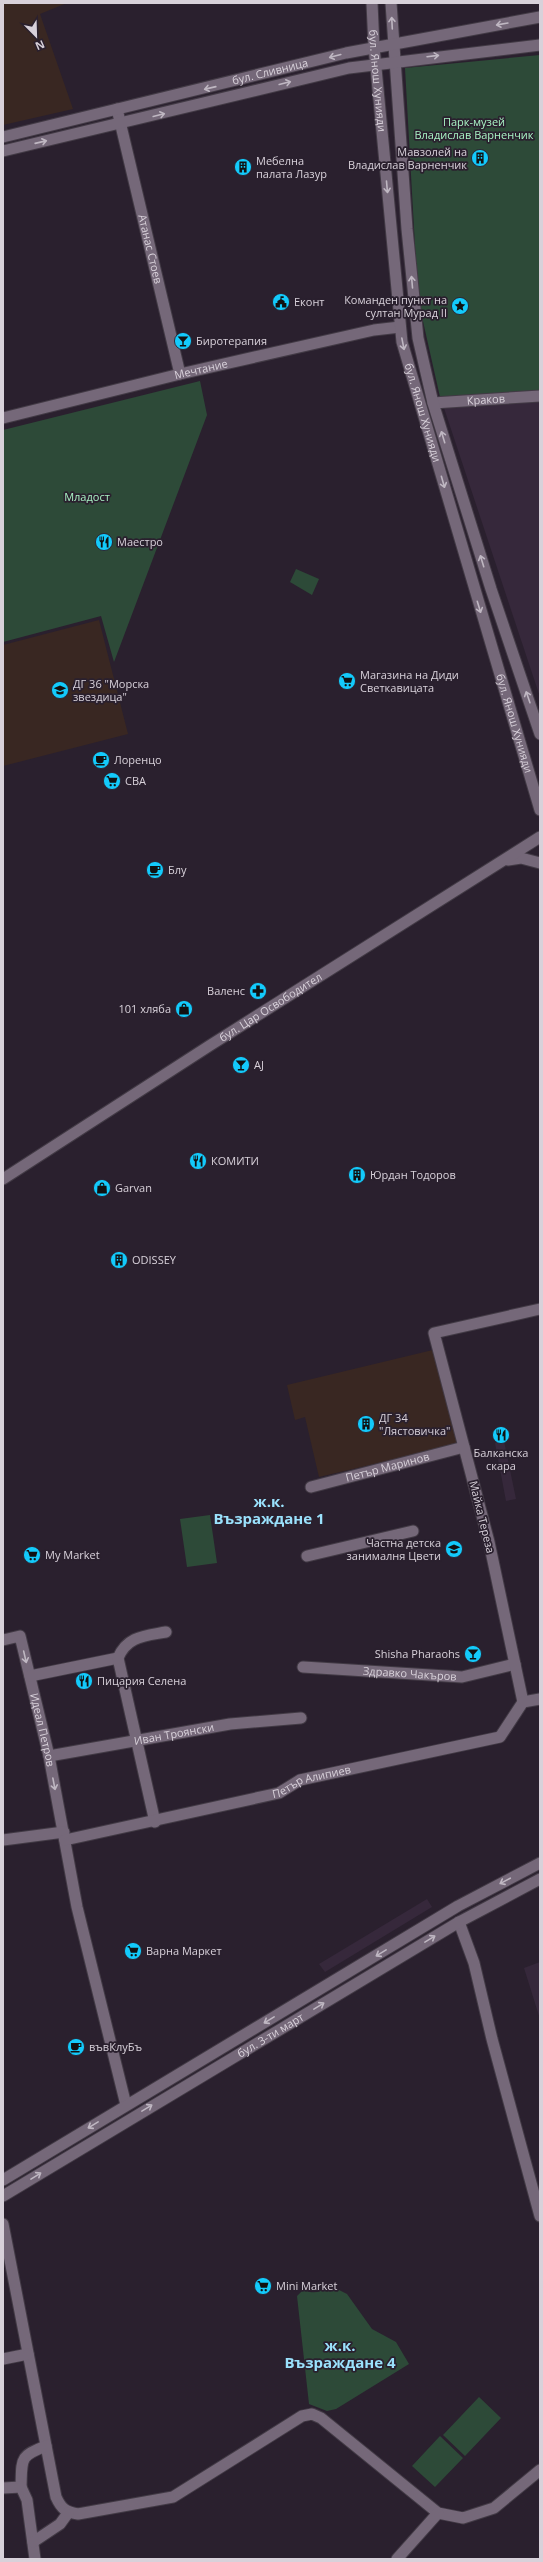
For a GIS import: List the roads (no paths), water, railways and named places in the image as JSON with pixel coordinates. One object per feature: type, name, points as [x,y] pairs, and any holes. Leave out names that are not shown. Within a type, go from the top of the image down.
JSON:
[{"type":"street","name":"бул. Янош Хунияди","points":[[372,3],[374,47],[400,327],[420,408],[540,810]]},
{"type":"street","name":"бул. Янош Хунияди","points":[[391,3],[394,61],[418,338],[433,403],[540,734]]},
{"type":"street","name":"бул. Сливница","points":[[3,137],[374,47],[540,17]]},
{"type":"street","name":"бул. Сливница","points":[[3,151],[121,124],[320,74],[394,61],[540,45]]},
{"type":"street","name":"Атанас Стоев","points":[[117,109],[180,374]]},
{"type":"street","name":"Мечтание","points":[[3,418],[180,374],[374,330],[400,327]]},
{"type":"street","name":"Краков","points":[[433,403],[540,396]]},
{"type":"street","name":"бул. Цар Освободител","points":[[3,1180],[209,1046],[540,837]]},
{"type":"street","points":[[503,861],[521,858],[540,863]]},
{"type":"street","name":"Майка Тереза","points":[[523,1702],[489,1542],[434,1333],[540,1309]]},
{"type":"street","name":"Петър Маринов","points":[[311,1487],[464,1447]]},
{"type":"street","points":[[307,1556],[413,1531]]},
{"type":"street","points":[[155,1822],[118,1658],[123,1647],[131,1639],[166,1632]]},
{"type":"street","name":"Идеал Петров","points":[[3,1640],[20,1636],[49,1756],[77,1907],[126,2105]]},
{"type":"street","points":[[30,1676],[118,1658]]},
{"type":"street","name":"Здравко Чакъров","points":[[303,1667],[462,1677],[515,1664]]},
{"type":"street","points":[[523,1702],[540,1698]]},
{"type":"street","name":"Петър Алипиев","points":[[3,1840],[64,1836],[155,1822],[279,1793],[300,1780],[500,1737],[523,1702]]},
{"type":"street","name":"Иван Троянски","points":[[49,1756],[230,1724],[301,1718]]},
{"type":"street","name":"бул. 3-ти март","points":[[3,2180],[458,1906],[540,1863]]},
{"type":"street","name":"бул. 3-ти март","points":[[3,2196],[459,1922],[540,1879]]},
{"type":"street","points":[[459,1922],[474,1963],[540,2216]]},
{"type":"street","points":[[3,2224],[56,2497],[60,2507],[68,2513],[78,2514],[173,2496],[302,2416],[312,2414],[321,2418],[348,2439],[438,2513],[463,2518],[494,2508],[540,2470]]},
{"type":"street","points":[[3,2359],[28,2354]]},
{"type":"street","points":[[35,2559],[27,2500],[21,2487],[23,2458],[28,2452],[46,2446]]},
{"type":"street","points":[[3,2488],[21,2487]]},
{"type":"street","points":[[33,2542],[60,2524],[68,2513]]},
{"type":"street","points":[[397,2559],[438,2513]]},
{"type":"place","name":"Мавзолей на Владислав Варненчик","points":[[480,158]]},
{"type":"place","name":"Мебелна палата Лазур","points":[[243,167]]},
{"type":"place","name":"Еконт","points":[[281,302]]},
{"type":"place","name":"Команден пункт на султан Мурад II","points":[[460,306]]},
{"type":"place","name":"Биротерапия","points":[[183,341]]},
{"type":"place","name":"Маестро","points":[[104,542]]},
{"type":"place","name":"Магазина на Диди Светкавицата","points":[[347,681]]},
{"type":"place","name":"ДГ 36 \"Морска звездица\"","points":[[60,690]]},
{"type":"place","name":"Лоренцо","points":[[101,760]]},
{"type":"place","name":"CBA","points":[[112,781]]},
{"type":"place","name":"Блу","points":[[155,870]]},
{"type":"place","name":"Валенс","points":[[258,991]]},
{"type":"place","name":"101 хляба","points":[[184,1009]]},
{"type":"place","name":"AJ","points":[[241,1065]]},
{"type":"place","name":"КОМИТИ","points":[[198,1161]]},
{"type":"place","name":"Юрдан Тодоров","points":[[357,1175]]},
{"type":"place","name":"Garvan","points":[[102,1188]]},
{"type":"place","name":"ODISSEY","points":[[119,1260]]},
{"type":"place","name":"ДГ 34 \"Лястовичка\"","points":[[366,1424]]},
{"type":"place","name":"Балканска скара","points":[[501,1435]]},
{"type":"place","name":"Частна детска занималня Цвети","points":[[454,1549]]},
{"type":"place","name":"My Market","points":[[32,1555]]},
{"type":"place","name":"Shisha Pharaohs","points":[[473,1654]]},
{"type":"place","name":"Пицария Селена","points":[[84,1681]]},
{"type":"place","name":"Варна Маркет","points":[[133,1951]]},
{"type":"place","name":"въвКлуБъ","points":[[76,2047]]},
{"type":"place","name":"Mini Market","points":[[263,2286]]},
{"type":"district","name":"ж.к. Възраждане 1","points":[[269,1510]]},
{"type":"district","name":"ж.к. Възраждане 4","points":[[340,2354]]},
{"type":"park label","name":"Парк-музей Владислав Варненчик","points":[[474,128]]},
{"type":"park label","name":"Младост","points":[[87,497]]}]
